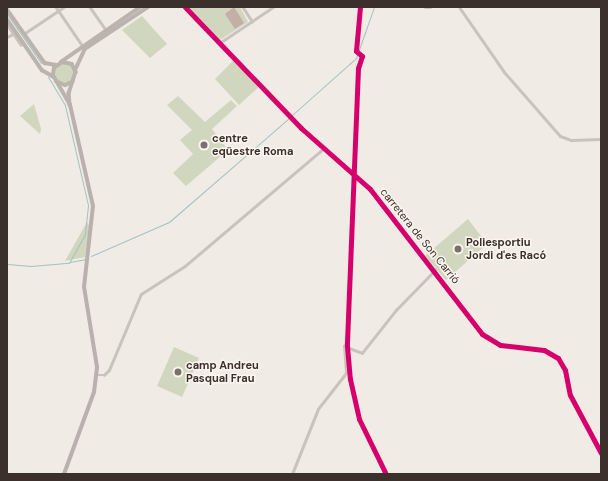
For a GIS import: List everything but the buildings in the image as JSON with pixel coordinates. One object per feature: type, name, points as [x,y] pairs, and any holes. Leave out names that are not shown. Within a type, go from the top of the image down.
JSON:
[{"type":"main road","points":[[64,474],[90,404],[96,376],[96,356],[84,288],[93,206],[70,105],[55,79],[56,66],[82,46],[140,7]]},
{"type":"main road","points":[[70,105],[75,70],[85,49],[148,7]]},
{"type":"main road","points":[[7,9],[45,63],[56,66]]},
{"type":"main road","points":[[7,19],[15,33],[42,70],[63,85],[73,81]]},
{"type":"main road","points":[[60,62],[70,63],[75,70]]},
{"type":"street","points":[[56,7],[82,46]]},
{"type":"street","points":[[24,33],[64,7]]},
{"type":"street","points":[[90,7],[106,30]]},
{"type":"street","name":"carretera de Son Carrió","points":[[185,7],[221,42],[297,124],[325,147],[370,189],[486,337],[514,348],[544,350],[553,354],[562,362],[570,395],[601,453]]},
{"type":"street","points":[[243,7],[252,21]]},
{"type":"street","points":[[221,42],[273,7]]},
{"type":"street","points":[[425,7],[430,7]]},
{"type":"street","points":[[459,7],[504,72],[560,136],[571,140],[601,139]]},
{"type":"street","points":[[7,24],[15,33],[22,45]]},
{"type":"street","points":[[7,37],[15,33]]},
{"type":"street","points":[[96,376],[104,375],[109,370],[141,294],[185,266],[325,147]]},
{"type":"street","points":[[292,474],[318,409],[346,373],[344,346],[362,353],[396,310],[435,270]]},
{"type":"green space","points":[[186,7],[240,7],[248,22],[220,40]]},
{"type":"green space","points":[[142,16],[167,44],[150,58],[122,30]]},
{"type":"green space","points":[[234,60],[260,86],[239,105],[215,79]]},
{"type":"green space","points":[[65,63],[72,66],[75,73],[72,80],[65,83],[58,80],[55,73],[58,66]]},
{"type":"green space","name":"centre eqüestre Roma","points":[[178,96],[205,122],[231,100],[237,106],[212,129],[228,150],[186,186],[173,173],[193,154],[180,140],[192,130],[167,105]]},
{"type":"green space","points":[[34,104],[41,129],[40,134],[20,116]]},
{"type":"green space","name":"Poliesportiu Jordi d'es Racó","points":[[468,219],[487,244],[446,280],[425,256]]},
{"type":"green space","points":[[87,222],[90,227],[85,257],[65,261]]},
{"type":"green space","name":"camp Andreu Pasqual Frau","points":[[174,347],[199,358],[182,397],[157,386]]},
{"type":"waterway","points":[[292,115],[356,58],[374,7]]},
{"type":"waterway","points":[[7,14],[41,63]]},
{"type":"waterway","points":[[7,264],[31,266],[69,263],[85,234],[88,205],[65,105],[48,77]]},
{"type":"waterway","points":[[91,256],[169,222],[289,118]]},
{"type":"waterway","points":[[70,262],[85,259]]},
{"type":"cycle path","points":[[185,7],[301,128],[370,189],[482,334],[500,345],[544,350],[558,358],[565,370],[570,395],[601,453]]},
{"type":"cycle path","points":[[360,7],[356,51],[362,56],[358,68],[347,346],[350,379],[359,419],[386,474]]},
{"type":"place","name":"centre eqüestre Roma","points":[[204,145]]},
{"type":"place","name":"Poliesportiu Jordi d'es Racó","points":[[458,249]]},
{"type":"place","name":"camp Andreu Pasqual Frau","points":[[178,372]]}]
